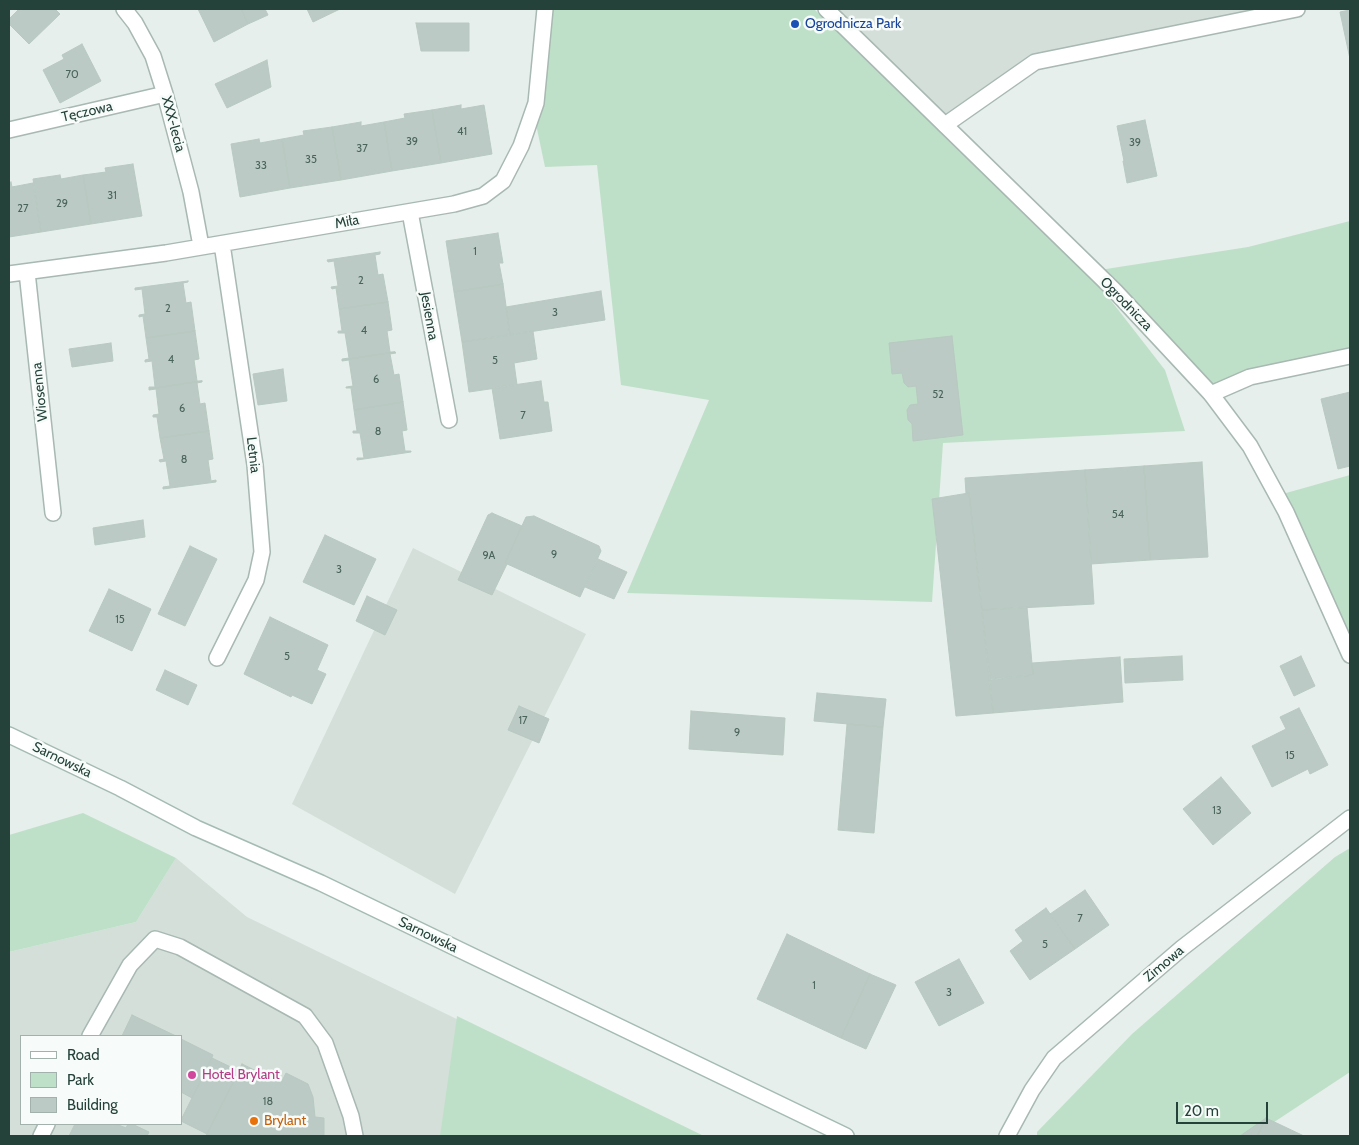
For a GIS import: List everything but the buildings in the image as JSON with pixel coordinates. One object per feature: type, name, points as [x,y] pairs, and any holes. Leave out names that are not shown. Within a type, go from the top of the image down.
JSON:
[{"type":"street","name":"XXX-lecia","points":[[124,9],[135,23],[153,56],[191,192],[201,246]]},
{"type":"street","name":"Miła","points":[[9,274],[222,244],[454,204],[483,196],[503,181],[521,146],[536,103],[545,9]]},
{"type":"street","name":"Ogrodnicza","points":[[826,9],[1115,291],[1212,394],[1250,446],[1286,512],[1350,655]]},
{"type":"street","points":[[945,125],[1035,62],[1297,9]]},
{"type":"street","name":"Tęczowa","points":[[9,130],[165,94]]},
{"type":"street","name":"Jesienna","points":[[410,212],[449,420]]},
{"type":"street","name":"Letnia","points":[[218,658],[256,580],[262,552],[255,464],[222,244]]},
{"type":"street","name":"Wiosenna","points":[[27,272],[53,513]]},
{"type":"street","points":[[1212,394],[1250,377],[1350,356]]},
{"type":"street","name":"Sarnowska","points":[[9,735],[120,788],[196,828],[321,883],[846,1136]]},
{"type":"street","name":"Zimowa","points":[[1008,1134],[1032,1090],[1054,1058],[1182,948],[1350,818]]},
{"type":"street","points":[[91,1035],[130,965],[155,939],[180,947],[305,1016],[325,1042],[351,1116],[355,1136]]},
{"type":"street","points":[[40,1136],[46,1125]]},
{"type":"shaded area","points":[[826,9],[1297,9],[1035,62],[945,125]]},
{"type":"shaded area","points":[[413,548],[586,634],[455,894],[292,804]]},
{"type":"shaded area","points":[[176,858],[247,917],[697,1136],[9,1136],[9,952],[136,922]]},
{"type":"green space","points":[[543,9],[814,9],[1102,289],[1165,370],[1185,431],[943,443],[932,602],[627,593],[709,400],[621,385],[597,165],[545,167],[533,110]]},
{"type":"green space","points":[[1350,221],[1350,356],[1211,394],[1093,271],[1248,247]]},
{"type":"green space","points":[[1350,475],[1350,650],[1279,495]]},
{"type":"green space","points":[[83,813],[176,858],[136,922],[9,952],[9,835]]},
{"type":"green space","points":[[1350,848],[1350,1072],[1253,1136],[1037,1136],[1037,1132],[1132,1034],[1335,857]]},
{"type":"green space","points":[[457,1016],[704,1136],[440,1136]]},
{"type":"place","name":"Ogrodnicza Park","points":[[795,24]]},
{"type":"place","name":"Hotel Brylant","points":[[192,1075]]},
{"type":"place","name":"Brylant","points":[[254,1121]]}]
